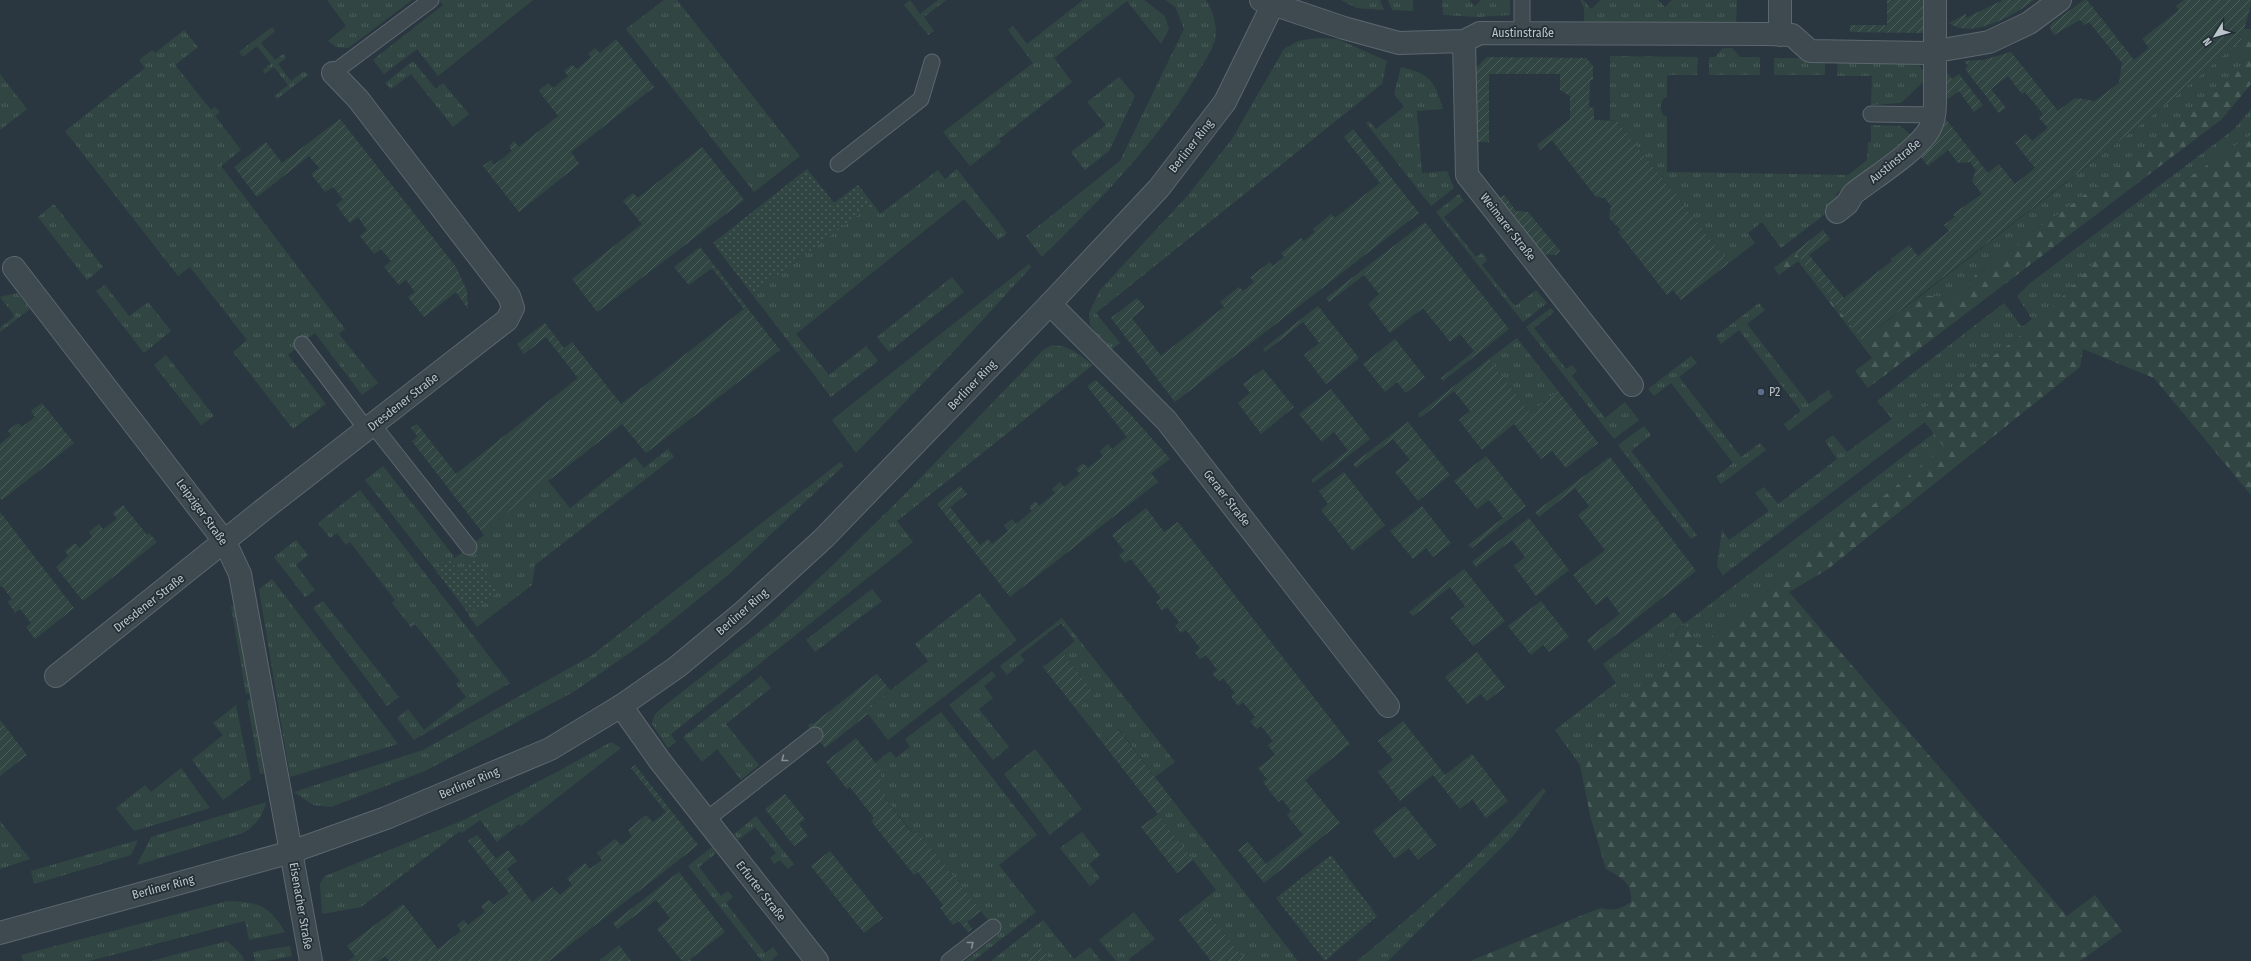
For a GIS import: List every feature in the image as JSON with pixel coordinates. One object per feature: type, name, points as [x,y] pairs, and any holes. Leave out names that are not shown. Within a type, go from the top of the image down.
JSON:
[{"type":"street","points":[[1780,0],[1780,35]]},
{"type":"street","points":[[1935,0],[1936,52]]},
{"type":"street","name":"Austinstraße","points":[[1270,1],[1344,28],[1399,43],[1464,41],[1480,33],[1792,35],[1810,51],[1936,52],[1989,42],[2030,23],[2060,0]]},
{"type":"street","name":"Berliner Ring","points":[[0,933],[291,852],[386,818],[550,749],[621,706],[677,667],[742,613],[824,538],[1050,304],[1159,188],[1226,102],[1270,1]]},
{"type":"street","name":"Weimarer Straße","points":[[1464,41],[1467,175],[1632,385]]},
{"type":"street","name":"Austinstraße","points":[[1837,212],[1847,204],[1853,194],[1920,141],[1929,130],[1935,115],[1936,52]]},
{"type":"street","name":"Dresdener Straße","points":[[56,676],[507,320],[513,308],[509,296],[470,244],[358,98],[333,73]]},
{"type":"street","name":"Leipziger Straße","points":[[14,268],[225,542],[242,583],[291,852]]},
{"type":"street","name":"Geraer Straße","points":[[1050,304],[1166,420],[1388,706]]},
{"type":"street","name":"Erfurter Straße","points":[[621,706],[660,761],[817,961]]},
{"type":"street","name":"Eisenacher Straße","points":[[291,852],[311,961]]},
{"type":"lane","points":[[333,73],[432,0]]},
{"type":"lane","points":[[1522,0],[1522,33]]},
{"type":"lane","points":[[838,164],[921,99],[932,62]]},
{"type":"lane","points":[[1872,114],[1935,115]]},
{"type":"lane","points":[[302,344],[469,547]]},
{"type":"lane","points":[[706,820],[815,735]]},
{"type":"lane","points":[[949,961],[993,927]]},
{"type":"green space","points":[[327,0],[412,0],[348,48],[336,47],[328,41],[346,26]]},
{"type":"green space","points":[[439,0],[533,0],[438,76],[417,49],[384,74],[373,60],[443,5]]},
{"type":"green space","points":[[664,0],[677,0],[800,156],[754,192],[626,29]]},
{"type":"green space","points":[[910,0],[920,14],[938,0],[946,0],[924,17],[934,31],[928,35],[904,5]]},
{"type":"green space","points":[[1083,0],[1144,0],[1165,16],[1169,29],[1161,44],[1127,1],[1054,58],[1072,82],[999,139],[1001,142],[970,166],[943,132],[1033,63],[1008,30],[1013,26],[1027,44]]},
{"type":"green space","points":[[1166,0],[1206,0],[1213,14],[1216,30],[1215,40],[1211,50],[1195,78],[1162,127],[1104,194],[1042,257],[1026,236],[1120,161],[1184,29],[1176,8]]},
{"type":"green space","points":[[1341,0],[1380,0],[1384,10],[1357,8]]},
{"type":"green space","points":[[1388,0],[1413,0],[1413,11],[1392,10]]},
{"type":"green space","points":[[1442,0],[1469,0],[1475,6],[1481,0],[1510,0],[1510,15],[1478,17],[1443,15]]},
{"type":"green space","points":[[1580,0],[1583,0],[1591,9],[1601,0],[1658,0],[1665,7],[1672,0],[1737,0],[1736,26],[1584,25],[1584,8]]},
{"type":"green space","points":[[1887,0],[1923,0],[1923,33],[1850,32],[1850,25],[1887,25]]},
{"type":"green space","points":[[2003,0],[2034,0],[2016,12],[1993,24],[1969,29],[1958,28],[1949,23],[1966,14],[1966,18]]},
{"type":"green space","points":[[2084,0],[2087,0],[2134,60],[2149,48],[2142,39],[2179,10],[2176,6],[2184,0],[2251,0],[2251,5],[2241,40],[2168,103],[1862,340],[1795,252],[1823,230],[1830,239],[1809,255],[1844,298],[1892,261],[1891,259],[1909,245],[1918,256],[1949,231],[1944,225],[1955,217],[1953,214],[1982,194],[1972,181],[1976,170],[1970,162],[1958,163],[1948,150],[1928,166],[1919,155],[1939,136],[1945,118],[1988,173],[1999,164],[2015,184],[2035,168],[2015,143],[2026,134],[2032,141],[2048,128],[2039,118],[2043,114],[2025,92],[2022,94],[2008,76],[1991,89],[2006,108],[1999,113],[1965,69],[1968,66],[1964,61],[1983,60],[2011,52],[2058,111],[2075,98],[2095,101],[2119,83],[2122,63],[2089,22],[2084,25],[2080,20],[2054,35],[2050,28],[2051,24]]},
{"type":"green space","points":[[272,27],[275,31],[261,43],[275,60],[283,54],[286,58],[278,64],[291,81],[304,71],[308,75],[277,99],[274,96],[288,85],[274,67],[265,74],[263,70],[271,64],[257,46],[243,57],[239,52]]},
{"type":"green space","points":[[2244,29],[2251,29],[2251,84],[2222,119],[1868,388],[1855,371],[1872,358],[1798,261],[1779,275],[1774,268],[1795,252],[1862,340],[1922,295],[1952,298],[1969,288],[1975,275],[2017,247],[2027,236],[2107,179],[2123,161],[2158,140],[2180,124],[2194,105],[2220,90],[2244,61],[2236,44],[2241,40]]},
{"type":"green space","points":[[184,30],[198,47],[175,65],[211,110],[215,107],[220,112],[215,116],[241,150],[221,166],[345,329],[339,334],[378,383],[362,395],[315,333],[288,355],[326,404],[293,429],[233,352],[247,340],[190,267],[178,276],[65,131],[145,68],[139,60],[152,50],[155,53]]},
{"type":"green space","points":[[1318,38],[1337,39],[1387,61],[1382,84],[1096,313],[1120,343],[1112,349],[1107,349],[1090,325],[1089,313],[1100,290],[1189,194],[1232,139],[1284,49],[1298,41]]},
{"type":"green space","points":[[616,39],[654,87],[571,152],[579,164],[519,212],[483,166],[491,160],[494,165],[512,151],[509,146],[514,141],[519,147],[558,116],[539,91],[548,83],[553,88],[568,76],[564,71],[572,65],[577,69],[591,57],[588,54],[595,48],[600,53]]},
{"type":"green space","points":[[2236,44],[2244,61],[2220,90],[2194,105],[2180,124],[2158,140],[2123,161],[2107,179],[2027,236],[2017,247],[1975,275],[1969,288],[1952,298],[1922,295],[2168,103]]},
{"type":"green space","points":[[1723,48],[1732,48],[1740,57],[1760,57],[1760,75],[1709,75],[1709,57],[1715,57]]},
{"type":"green space","points":[[1610,56],[1698,57],[1697,75],[1667,75],[1667,98],[1664,98],[1661,103],[1661,107],[1664,116],[1667,116],[1667,172],[1848,175],[1867,160],[1868,142],[1871,142],[1871,125],[1900,126],[1911,135],[1836,194],[1842,201],[1781,248],[1762,222],[1748,233],[1755,243],[1729,263],[1617,121],[1610,120]]},
{"type":"green space","points":[[1487,57],[1586,58],[1593,66],[1593,80],[1590,80],[1589,107],[1594,108],[1594,120],[1617,121],[1729,263],[1681,300],[1673,290],[1667,295],[1618,232],[1621,230],[1609,218],[1611,206],[1605,198],[1596,197],[1552,140],[1540,150],[1537,145],[1570,119],[1570,96],[1560,90],[1560,74],[1489,74],[1489,142],[1474,142],[1473,71]]},
{"type":"green space","points":[[1774,58],[1825,58],[1825,75],[1774,75]]},
{"type":"green space","points":[[1838,58],[1915,59],[1923,71],[1924,81],[1901,103],[1871,105],[1872,76],[1837,76]]},
{"type":"green space","points":[[413,61],[436,89],[443,83],[469,114],[453,127],[411,74],[391,89],[385,83]]},
{"type":"green space","points":[[1401,67],[1418,72],[1430,80],[1437,91],[1443,109],[1417,111],[1422,173],[1447,171],[1454,188],[1431,206],[1366,123],[1369,121],[1376,129],[1404,107],[1394,94]]},
{"type":"green space","points":[[1947,73],[1952,79],[1959,74],[1983,105],[1974,112],[1959,91],[1948,99],[1945,97],[1944,75]]},
{"type":"green space","points":[[0,74],[27,109],[0,130]]},
{"type":"green space","points":[[1119,77],[1135,96],[1109,151],[1085,170],[1071,152],[1106,125],[1087,102]]},
{"type":"green space","points":[[2251,109],[2251,135],[2144,208],[2040,321],[1918,413],[1925,422],[1723,575],[1717,566],[1722,530],[1729,540],[1769,511],[1755,493],[1764,487],[1778,504],[1837,459],[1825,441],[1833,435],[1847,452],[1892,419],[1877,401],[2004,303],[2022,327],[2032,319],[2017,296],[2029,284],[2233,130]]},
{"type":"green space","points":[[340,119],[456,267],[467,291],[468,309],[456,292],[424,317],[408,297],[415,292],[406,280],[399,285],[384,267],[391,261],[381,249],[374,254],[360,236],[367,230],[358,217],[350,223],[336,205],[343,199],[333,187],[325,192],[311,174],[319,168],[309,156],[257,197],[234,167],[266,142],[282,163]]},
{"type":"green space","points":[[1353,129],[1419,213],[1175,402],[1111,318],[1137,298],[1145,307],[1132,318],[1161,356],[1224,307],[1220,302],[1239,287],[1243,291],[1254,282],[1250,277],[1270,262],[1273,266],[1284,257],[1281,253],[1301,238],[1304,241],[1315,232],[1313,229],[1331,214],[1335,218],[1380,183],[1344,137]]},
{"type":"green space","points":[[2251,135],[2251,495],[2154,378],[2083,349],[2080,367],[1828,569],[1789,592],[2067,916],[2095,895],[2122,931],[2080,961],[1470,961],[1600,908],[1616,909],[1631,902],[1630,890],[1625,881],[1606,869],[1591,819],[1580,765],[1603,728],[1669,662],[1676,631],[1684,624],[1700,646],[1944,447],[1918,413],[2040,321],[2144,208]]},
{"type":"green space","points":[[702,147],[744,200],[597,312],[572,279],[642,224],[623,201],[633,193],[638,198]]},
{"type":"green space","points":[[807,169],[834,203],[858,185],[873,204],[752,294],[713,243]]},
{"type":"green space","points":[[957,169],[1007,233],[998,240],[964,199],[796,334],[829,375],[866,346],[878,361],[831,397],[752,294],[873,204],[880,214],[938,170],[945,179]]},
{"type":"green space","points":[[1459,194],[1464,201],[1444,217],[1476,257],[1482,253],[1487,260],[1482,265],[1515,306],[1536,290],[1547,303],[1523,322],[1436,212]]},
{"type":"green space","points":[[1504,195],[1516,211],[1528,212],[1560,251],[1556,255],[1539,254],[1497,200]]},
{"type":"green space","points":[[54,204],[103,267],[87,280],[38,217]]},
{"type":"green space","points":[[1425,222],[1509,329],[1443,381],[1441,378],[1474,351],[1460,334],[1450,342],[1423,308],[1390,333],[1368,304],[1379,294],[1364,275],[1329,302],[1326,298]]},
{"type":"green space","points":[[700,247],[780,350],[646,453],[622,424],[482,532],[412,441],[418,437],[411,428],[417,424],[456,474],[578,378],[546,337],[524,354],[517,344],[545,323],[564,348],[572,342],[621,404],[744,309],[712,268],[689,285],[674,267]]},
{"type":"green space","points":[[1029,264],[1031,267],[955,350],[856,453],[832,420]]},
{"type":"green space","points":[[952,277],[964,292],[889,352],[877,337]]},
{"type":"green space","points":[[105,285],[129,316],[148,302],[171,331],[144,353],[96,291]]},
{"type":"green space","points":[[17,293],[30,309],[0,332],[0,328],[15,316],[0,297]]},
{"type":"green space","points":[[1759,303],[1765,310],[1747,324],[1809,404],[1828,390],[1833,397],[1789,431],[1784,424],[1801,411],[1739,330],[1721,344],[1716,336]]},
{"type":"green space","points":[[1318,306],[1359,358],[1326,384],[1304,355],[1319,343],[1303,322],[1265,352],[1263,349]]},
{"type":"green space","points":[[1551,308],[1554,312],[1534,328],[1566,369],[1572,365],[1577,371],[1572,376],[1605,418],[1625,402],[1639,420],[1614,439],[1526,327]]},
{"type":"green space","points":[[1517,338],[1558,391],[1530,413],[1489,359]]},
{"type":"green space","points":[[1395,339],[1425,377],[1406,393],[1397,382],[1385,392],[1363,364]]},
{"type":"green space","points":[[1052,345],[1058,345],[1069,349],[1079,354],[1093,365],[897,521],[913,542],[671,734],[676,742],[668,748],[652,724],[654,716],[658,711],[774,620],[835,563],[907,492],[1043,350]]},
{"type":"green space","points":[[166,355],[214,416],[201,425],[154,365]]},
{"type":"green space","points":[[1691,356],[1697,363],[1679,377],[1741,457],[1760,443],[1766,450],[1721,484],[1716,477],[1733,463],[1671,383],[1654,396],[1648,389]]},
{"type":"green space","points":[[1489,359],[1530,413],[1558,391],[1598,443],[1566,468],[1552,451],[1541,459],[1514,424],[1482,450],[1459,420],[1470,411],[1454,391],[1420,418],[1418,414]]},
{"type":"green space","points":[[1263,369],[1294,407],[1261,434],[1238,403],[1250,393],[1243,384]]},
{"type":"green space","points":[[1096,380],[1131,415],[1170,459],[1151,473],[1158,482],[1010,597],[937,504],[960,486],[967,494],[950,507],[980,545],[988,539],[992,544],[1008,531],[1004,526],[1012,519],[1016,524],[1032,511],[1029,507],[1035,501],[1039,506],[1055,493],[1052,489],[1060,482],[1064,487],[1080,474],[1076,469],[1083,463],[1088,468],[1103,456],[1100,451],[1108,444],[1112,449],[1127,437],[1087,386]]},
{"type":"green space","points":[[1331,389],[1370,439],[1313,483],[1311,480],[1348,450],[1334,432],[1322,442],[1299,414]]},
{"type":"green space","points":[[42,403],[74,443],[2,500],[0,498],[0,444],[11,435],[8,431],[18,423],[22,427],[35,417],[31,411]]},
{"type":"green space","points":[[1408,422],[1450,475],[1418,501],[1395,472],[1410,460],[1393,439],[1356,468],[1353,464]]},
{"type":"green space","points":[[1644,426],[1651,435],[1631,451],[1697,535],[1691,539],[1618,445]]},
{"type":"green space","points":[[1934,433],[1944,447],[1700,646],[1684,624]]},
{"type":"green space","points":[[668,449],[674,457],[535,565],[532,585],[477,627],[468,615],[499,591],[458,571],[448,558],[434,568],[365,480],[383,466],[455,558],[484,535],[482,532],[548,481],[570,508],[635,457],[644,468]]},
{"type":"green space","points":[[1486,456],[1526,506],[1472,548],[1468,545],[1503,518],[1489,500],[1477,509],[1454,481]]},
{"type":"green space","points":[[1610,457],[1696,571],[1595,651],[1587,640],[1620,614],[1607,596],[1596,605],[1573,575],[1605,550],[1578,515],[1589,506],[1575,488],[1539,517],[1535,512]]},
{"type":"green space","points":[[840,462],[843,466],[728,575],[648,640],[575,691],[425,771],[331,807],[313,805],[294,792],[423,750],[591,656]]},
{"type":"green space","points":[[1344,472],[1385,525],[1353,551],[1321,510],[1328,504],[1319,491]]},
{"type":"green space","points":[[360,490],[510,683],[414,740],[397,718],[408,709],[424,730],[466,697],[456,684],[460,681],[415,624],[411,627],[392,603],[395,600],[350,542],[346,545],[337,533],[330,538],[318,523]]},
{"type":"green space","points":[[123,505],[147,535],[149,533],[157,542],[83,601],[56,567],[68,556],[65,551],[75,543],[79,548],[92,537],[89,532],[99,524],[103,529],[117,519],[113,513]]},
{"type":"green space","points":[[1422,506],[1451,543],[1433,557],[1426,548],[1413,559],[1390,531]]},
{"type":"green space","points":[[1146,508],[1164,532],[1178,522],[1350,744],[1305,780],[1340,823],[1264,883],[1238,850],[1248,842],[1266,864],[1303,835],[1287,815],[1291,811],[1282,799],[1278,802],[1263,782],[1267,779],[1258,768],[1275,755],[1268,745],[1273,741],[1261,726],[1256,729],[1250,721],[1255,717],[1243,702],[1238,706],[1231,696],[1235,693],[1223,678],[1219,681],[1212,674],[1217,670],[1206,655],[1200,659],[1195,653],[1200,648],[1186,630],[1181,633],[1175,626],[1179,622],[1167,607],[1162,611],[1156,602],[1161,598],[1131,559],[1125,563],[1119,555],[1124,551],[1112,535]]},
{"type":"green space","points":[[0,512],[74,608],[35,639],[26,627],[31,623],[20,609],[15,613],[8,602],[12,599],[2,586],[0,587]]},
{"type":"green space","points":[[1529,518],[1569,570],[1536,596],[1514,566],[1525,557],[1512,540],[1476,567],[1472,562]]},
{"type":"green space","points":[[296,540],[308,555],[296,565],[315,590],[305,597],[274,557]]},
{"type":"green space","points":[[448,558],[458,571],[474,558],[499,591],[469,614],[434,568]]},
{"type":"green space","points":[[1464,569],[1505,621],[1473,646],[1450,618],[1465,606],[1450,587],[1413,616],[1409,612]]},
{"type":"green space","points":[[272,579],[398,744],[290,777],[259,589]]},
{"type":"green space","points":[[872,589],[882,601],[815,652],[806,640]]},
{"type":"green space","points":[[980,593],[1017,640],[888,740],[865,710],[928,661],[915,644]]},
{"type":"green space","points":[[323,601],[399,697],[387,706],[313,608]]},
{"type":"green space","points":[[1541,601],[1569,637],[1549,652],[1543,645],[1531,655],[1508,626]]},
{"type":"green space","points":[[231,606],[235,606],[250,693],[246,694]]},
{"type":"green space","points":[[1674,612],[1684,624],[1676,630],[1669,662],[1603,728],[1580,765],[1555,730],[1616,683],[1603,664]]},
{"type":"green space","points":[[1062,618],[1175,762],[1155,777],[1119,729],[1102,742],[1076,709],[1095,694],[1062,652],[1075,641],[1061,623],[1020,655],[1025,660],[1007,675],[1000,666]]},
{"type":"green space","points":[[1062,652],[1095,694],[1076,709],[1043,667]]},
{"type":"green space","points":[[1477,652],[1505,687],[1487,701],[1481,694],[1467,704],[1445,677]]},
{"type":"green space","points":[[992,671],[996,676],[984,686],[993,698],[979,709],[1009,747],[993,760],[949,705]]},
{"type":"green space","points":[[877,674],[890,690],[865,710],[868,714],[825,748],[808,726],[812,723],[813,724]]},
{"type":"green space","points":[[761,676],[771,688],[726,724],[759,765],[741,780],[717,749],[702,762],[683,737]]},
{"type":"green space","points":[[251,699],[264,773],[260,774],[247,700]]},
{"type":"green space","points":[[236,705],[251,779],[223,800],[192,760],[223,735],[213,723]]},
{"type":"green space","points":[[941,712],[1037,835],[999,865],[1036,912],[973,961],[965,961],[999,934],[919,833],[912,832],[880,792],[881,770],[875,763],[890,751],[896,758],[910,747],[905,739]]},
{"type":"green space","points":[[0,720],[27,755],[0,776]]},
{"type":"green space","points":[[1403,721],[1445,775],[1472,754],[1508,801],[1486,818],[1472,799],[1460,809],[1433,775],[1400,801],[1378,772],[1393,760],[1378,741]]},
{"type":"green space","points":[[1118,729],[1174,802],[1158,814],[1102,742]]},
{"type":"green space","points":[[856,738],[881,770],[880,792],[911,832],[919,833],[981,911],[967,922],[972,929],[968,932],[959,921],[953,925],[940,908],[943,905],[918,872],[914,875],[871,821],[874,818],[850,787],[847,789],[826,762]]},
{"type":"green space","points":[[611,742],[621,748],[521,826],[519,824],[497,842],[480,820],[462,833],[460,831],[361,907],[322,914],[320,884],[325,876],[466,819]]},
{"type":"green space","points":[[1035,749],[1082,809],[1050,835],[1004,774]]},
{"type":"green space","points":[[635,765],[698,845],[549,961],[389,961],[385,956],[378,961],[349,961],[355,956],[347,946],[403,904],[438,949],[461,931],[457,925],[464,920],[468,925],[485,912],[481,906],[489,900],[494,905],[509,893],[468,841],[477,835],[496,859],[508,850],[517,861],[507,869],[532,902],[552,887],[560,895],[572,885],[567,878],[585,863],[590,869],[602,860],[597,853],[615,839],[621,845],[632,837],[628,830],[646,815],[653,822],[666,812],[631,768]]},
{"type":"green space","points":[[181,768],[210,808],[134,831],[116,808],[145,785],[151,792]]},
{"type":"green space","points":[[1543,788],[1546,791],[1514,835],[1388,961],[1357,961],[1406,920],[1477,856]]},
{"type":"green space","points":[[785,794],[805,819],[799,824],[808,836],[794,846],[765,809]]},
{"type":"green space","points":[[266,802],[263,812],[258,820],[252,827],[243,833],[137,865],[151,837]]},
{"type":"green space","points":[[1174,802],[1298,961],[1246,961],[1200,903],[1216,890],[1158,814]]},
{"type":"green space","points":[[1405,806],[1436,845],[1418,860],[1409,848],[1395,859],[1373,831]]},
{"type":"green space","points":[[1158,814],[1193,860],[1177,873],[1141,827]]},
{"type":"green space","points":[[756,816],[794,864],[788,869],[780,860],[774,864],[770,858],[776,853],[755,827],[738,840],[734,834]]},
{"type":"green space","points":[[0,821],[30,859],[0,869]]},
{"type":"green space","points":[[1082,832],[1100,855],[1089,864],[1100,878],[1090,886],[1060,848]]},
{"type":"green space","points":[[138,840],[131,855],[34,884],[31,871]]},
{"type":"green space","points":[[712,847],[716,853],[699,867],[721,896],[728,891],[733,897],[726,903],[765,953],[773,947],[778,954],[771,961],[762,961],[688,866]]},
{"type":"green space","points":[[830,851],[883,918],[864,933],[811,866]]},
{"type":"green space","points":[[1331,855],[1377,916],[1325,961],[1276,898]]},
{"type":"green space","points":[[679,872],[725,932],[690,959],[691,961],[682,961],[657,929],[670,918],[656,900],[617,929],[613,923]]},
{"type":"green space","points":[[227,901],[247,902],[262,907],[273,916],[285,932],[249,940],[245,921],[89,961],[23,961],[21,955]]},
{"type":"green space","points":[[1200,903],[1246,961],[1211,961],[1179,920]]},
{"type":"green space","points":[[1134,912],[1155,939],[1129,959],[1130,961],[1116,961],[1099,940]]},
{"type":"green space","points":[[1043,920],[1074,959],[1090,947],[1101,961],[1051,961],[1041,948],[1024,961],[991,961]]},
{"type":"green space","points":[[227,941],[242,955],[244,961],[151,961]]},
{"type":"green space","points":[[619,945],[631,961],[600,960]]},
{"type":"green space","points":[[290,946],[292,956],[267,961],[255,961],[253,952]]},
{"type":"green space","points":[[1041,948],[1051,961],[1024,961]]},
{"type":"place","name":"P2","points":[[1761,392]]}]
